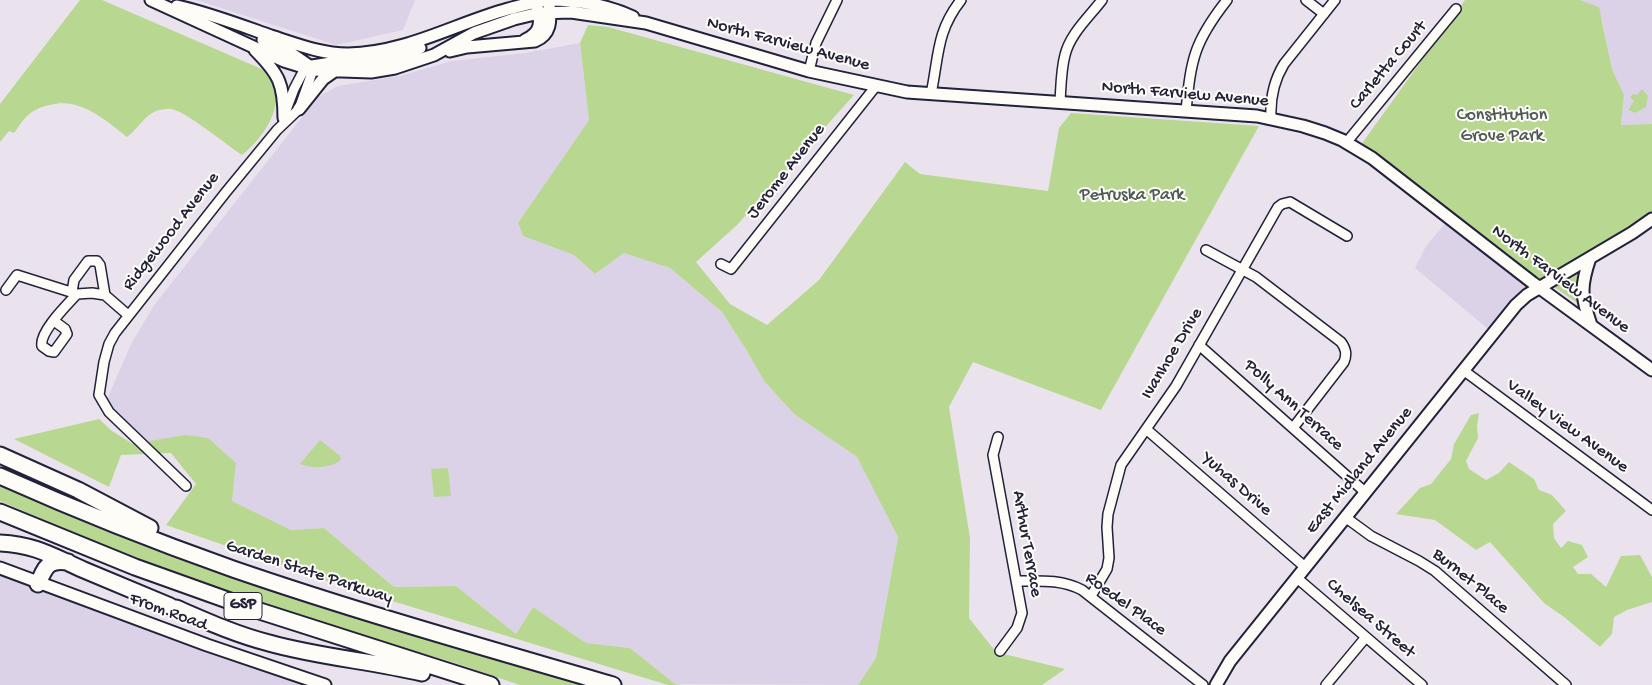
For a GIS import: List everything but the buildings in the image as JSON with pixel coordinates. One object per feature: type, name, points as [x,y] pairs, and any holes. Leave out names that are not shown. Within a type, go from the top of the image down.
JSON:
[{"type":"highway","points":[[0,454],[78,490],[154,530],[268,580]]},
{"type":"highway","name":"Garden State Parkway","points":[[0,476],[125,528],[268,580],[354,608],[613,685]]},
{"type":"highway","name":"GSP","points":[[0,512],[135,567],[244,606],[491,685]]},
{"type":"highway","points":[[0,542],[29,546],[47,552],[226,629],[269,643],[316,654],[382,664],[441,678],[485,685]]},
{"type":"highway","points":[[38,584],[43,571],[50,564],[57,561],[68,562]]},
{"type":"street","name":"North Farview Avenue","points":[[153,0],[186,8],[300,46],[348,54],[378,51],[407,45],[493,13],[545,6],[597,3],[619,10],[646,23],[809,71],[876,86],[931,94],[1257,116],[1303,126],[1325,133],[1372,158],[1540,288],[1652,370]]},
{"type":"street","name":"North Farview Avenue","points":[[153,0],[284,61],[334,72],[371,72],[395,68],[434,55],[474,34],[545,6]]},
{"type":"street","points":[[809,71],[816,43],[837,0]]},
{"type":"street","points":[[931,94],[942,33],[953,11],[962,0]]},
{"type":"street","points":[[1060,102],[1063,65],[1068,46],[1102,0]]},
{"type":"street","points":[[1186,111],[1189,73],[1198,44],[1208,25],[1227,0]]},
{"type":"street","points":[[1306,0],[1324,14]]},
{"type":"street","points":[[1271,120],[1271,96],[1278,74],[1335,0]]},
{"type":"street","points":[[434,55],[467,47],[521,42],[538,30],[545,6]]},
{"type":"street","points":[[186,8],[277,46],[292,54],[309,68],[338,62],[382,61],[421,47],[445,32]]},
{"type":"street","name":"Carletta Court","points":[[1346,143],[1456,10]]},
{"type":"street","points":[[249,44],[270,66],[279,79],[284,98],[284,118]]},
{"type":"street","name":"Ridgewood Avenue","points":[[186,486],[102,404],[99,395],[109,344],[128,315],[219,200],[278,130],[299,109],[309,68]]},
{"type":"street","name":"Ridgewood Avenue","points":[[278,130],[294,89],[309,68]]},
{"type":"street","points":[[299,109],[324,79],[334,72]]},
{"type":"street","name":"Jerome Avenue","points":[[721,264],[731,269],[876,86]]},
{"type":"street","name":"Ivanhoe Drive","points":[[1091,596],[1103,578],[1109,558],[1108,514],[1118,473],[1125,457],[1176,386],[1278,207],[1290,202],[1347,236]]},
{"type":"street","name":"East Midland Avenue","points":[[1216,685],[1230,660],[1516,305],[1540,288],[1652,219]]},
{"type":"street","points":[[1206,250],[1256,277],[1341,342],[1344,347],[1346,357],[1344,362],[1293,428]]},
{"type":"street","points":[[1590,258],[1582,283],[1582,300],[1591,325]]},
{"type":"street","points":[[54,321],[74,293],[74,280],[88,261],[97,261],[100,265],[104,295]]},
{"type":"street","points":[[6,290],[17,275],[74,293],[104,295],[128,315]]},
{"type":"street","name":"Polly Ann Terrace","points":[[1199,345],[1366,492]]},
{"type":"street","name":"Valley View Avenue","points":[[1463,370],[1652,510]]},
{"type":"street","name":"Yuhas Drive","points":[[1146,429],[1305,567]]},
{"type":"street","name":"Arthur Terrace","points":[[998,437],[993,455],[1022,615],[1017,628],[1000,651]]},
{"type":"street","name":"Burnet Place","points":[[1345,517],[1371,536],[1435,571],[1566,685]]},
{"type":"street","name":"From Road","points":[[0,568],[38,584],[207,646],[325,685]]},
{"type":"street","name":"Chelsea Street","points":[[1297,578],[1422,685]]},
{"type":"street","name":"Roedel Place","points":[[1016,581],[1064,582],[1082,590],[1203,685]]},
{"type":"street","points":[[1326,685],[1366,637]]},
{"type":"shaded area","points":[[196,0],[415,0],[403,30],[336,45]]},
{"type":"shaded area","points":[[1580,0],[1652,0],[1652,124],[1621,125],[1624,95],[1612,69],[1602,18]]},
{"type":"shaded area","points":[[580,43],[589,120],[518,223],[523,236],[574,255],[595,274],[624,252],[670,268],[722,312],[764,381],[794,414],[857,457],[898,536],[876,658],[858,685],[675,684],[630,648],[586,643],[533,607],[516,634],[456,586],[394,587],[324,528],[291,530],[232,501],[236,463],[140,443],[104,406],[132,342],[155,304],[318,97],[338,86],[400,76],[452,61],[525,53]]},
{"type":"shaded area","points":[[1450,218],[1533,283],[1493,333],[1415,268],[1426,246]]},
{"type":"shaded area","points":[[0,568],[325,685],[0,685]]},
{"type":"green space","points":[[80,0],[102,0],[264,70],[273,85],[276,96],[275,106],[268,125],[256,142],[242,155],[186,115],[171,109],[152,113],[127,137],[92,112],[72,104],[61,103],[34,111],[24,119],[14,133],[9,131],[0,142],[0,104]]},
{"type":"green space","name":"Constitution Grove Park","points":[[1465,0],[1580,0],[1599,7],[1612,69],[1624,95],[1621,125],[1652,124],[1652,219],[1540,288],[1358,149]]},
{"type":"green space","name":"Petruska Park","points":[[588,25],[608,27],[854,95],[737,225],[696,262],[730,304],[767,325],[819,280],[905,162],[920,174],[1048,191],[1059,128],[1071,113],[1259,126],[1101,410],[973,362],[949,407],[970,538],[969,618],[996,652],[1065,669],[1042,685],[858,685],[876,658],[898,537],[857,457],[794,414],[764,381],[722,312],[670,268],[624,253],[595,274],[574,255],[523,236],[518,223],[589,120],[580,43]]},
{"type":"green space","points":[[1642,89],[1648,96],[1646,107],[1635,113],[1628,110],[1634,101],[1630,97],[1633,94],[1637,95]]},
{"type":"green space","points":[[1581,271],[1578,282],[1579,304],[1554,287]]},
{"type":"green space","points":[[1479,413],[1478,438],[1466,461],[1469,469],[1486,480],[1499,473],[1509,462],[1534,479],[1539,490],[1552,495],[1566,511],[1553,524],[1554,538],[1561,548],[1568,541],[1582,545],[1588,557],[1573,567],[1578,574],[1591,574],[1606,587],[1621,556],[1640,555],[1652,577],[1652,602],[1627,610],[1614,617],[1612,634],[1600,647],[1544,603],[1490,542],[1476,550],[1435,520],[1396,514],[1420,488],[1431,484],[1451,459],[1454,444],[1471,415]]},
{"type":"green space","points":[[99,419],[112,431],[133,444],[185,435],[208,438],[236,463],[232,501],[291,530],[324,528],[394,587],[456,586],[516,634],[533,607],[586,643],[630,648],[675,684],[682,685],[668,685],[333,583],[166,525],[196,484],[171,453],[121,455],[109,487],[14,439]]},
{"type":"green space","points":[[320,440],[339,455],[340,461],[320,467],[300,464]]},
{"type":"green space","points":[[448,468],[451,496],[434,497],[431,469]]},
{"type":"green space","points":[[0,485],[131,540],[231,577],[383,627],[581,685],[520,685],[449,661],[317,623],[245,599],[95,542],[0,501]]}]
